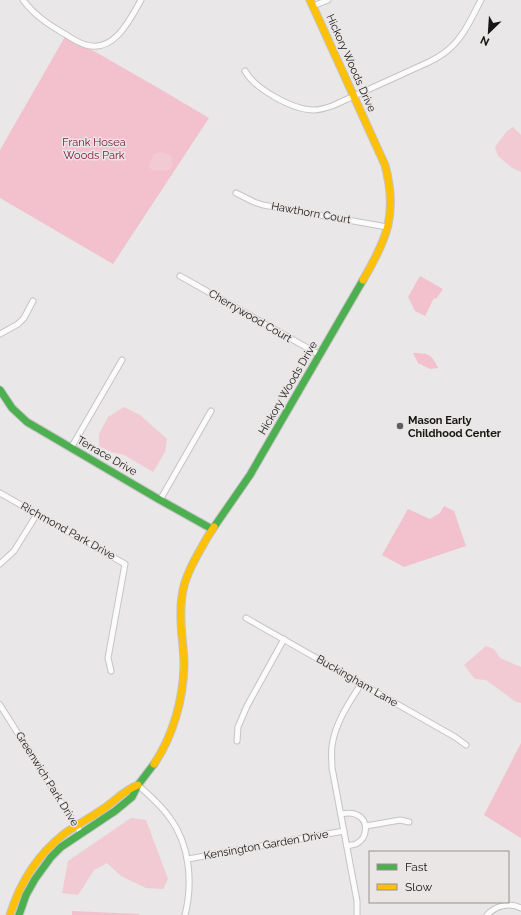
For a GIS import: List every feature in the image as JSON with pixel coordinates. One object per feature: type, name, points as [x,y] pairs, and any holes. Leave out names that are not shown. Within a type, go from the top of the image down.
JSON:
[{"type":"street","points":[[23,0],[34,13],[45,22],[84,44],[93,46],[103,45],[111,41],[121,32],[141,0]]},
{"type":"street","points":[[312,3],[328,0]]},
{"type":"street","points":[[245,72],[253,82],[284,102],[301,109],[323,109],[429,62],[445,53],[456,43],[481,0]]},
{"type":"street","name":"Hickory Woods Drive","points":[[19,915],[26,895],[35,879],[51,857],[61,847],[122,806],[135,792],[138,785],[162,752],[175,719],[182,692],[184,665],[180,615],[182,594],[188,574],[212,529],[250,475],[380,249],[390,216],[391,199],[385,165],[312,3]]},
{"type":"street","name":"Hawthorn Court","points":[[236,193],[263,205],[387,227]]},
{"type":"street","name":"Cherrywood Court","points":[[180,276],[320,355]]},
{"type":"street","points":[[0,334],[18,324],[24,318],[33,302]]},
{"type":"street","points":[[71,448],[122,360]]},
{"type":"street","name":"Terrace Drive","points":[[0,390],[10,405],[27,422],[212,529]]},
{"type":"street","points":[[160,500],[211,411]]},
{"type":"street","name":"Richmond Park Drive","points":[[0,493],[125,564],[108,658],[111,671]]},
{"type":"street","points":[[0,564],[14,552],[37,514]]},
{"type":"street","name":"Buckingham Lane","points":[[246,618],[455,737],[466,745]]},
{"type":"street","points":[[236,741],[241,719],[284,639]]},
{"type":"street","points":[[357,915],[357,901],[332,768],[331,755],[335,732],[341,717],[361,684]]},
{"type":"street","name":"Greenwich Park Drive","points":[[0,705],[81,833]]},
{"type":"street","points":[[138,785],[161,806],[171,819],[185,848],[190,880],[185,915]]},
{"type":"street","name":"Hickory Woods Drive","points":[[10,915],[19,890],[38,858],[54,842],[112,803],[130,787],[138,785]]},
{"type":"street","points":[[341,814],[352,813],[357,815],[364,821],[366,826],[362,839],[356,844],[347,846]]},
{"type":"street","points":[[366,826],[400,820],[409,822]]},
{"type":"street","name":"Kensington Garden Drive","points":[[188,860],[344,831]]},
{"type":"street","points":[[487,915],[495,908],[507,905],[519,906],[521,908]]},
{"type":"green space","name":"Frank Hosea Woods Park","points":[[66,35],[209,118],[113,264],[0,198],[0,150]]},
{"type":"green space","points":[[420,276],[443,289],[436,299],[434,298],[425,316],[415,311],[408,297]]},
{"type":"green space","points":[[413,353],[428,355],[434,360],[438,368],[430,369],[418,363]]},
{"type":"green space","points":[[444,506],[454,511],[466,546],[404,567],[382,555],[408,509],[430,519],[440,513]]},
{"type":"green space","points":[[521,743],[521,838],[484,815]]},
{"type":"green space","points":[[72,911],[139,914],[139,915],[72,915]]},
{"type":"shaded area","points":[[513,127],[521,135],[521,172],[512,168],[498,156],[495,147],[507,131]]},
{"type":"shaded area","points":[[160,152],[171,155],[173,165],[169,170],[152,170],[148,166],[154,154]]},
{"type":"shaded area","points":[[124,407],[140,415],[167,439],[165,452],[153,472],[124,455],[111,452],[99,446],[99,434],[108,417]]},
{"type":"shaded area","points":[[486,646],[494,649],[500,658],[521,667],[521,703],[516,702],[486,680],[475,679],[464,665]]},
{"type":"shaded area","points":[[131,818],[146,820],[168,879],[163,889],[146,888],[121,876],[107,863],[94,870],[78,895],[62,893],[68,861]]},
{"type":"traffic: fast","points":[[214,527],[250,475],[363,280]]},
{"type":"traffic: fast","points":[[0,390],[12,408],[27,422],[212,529]]},
{"type":"traffic: fast","points":[[19,915],[26,895],[35,879],[51,857],[61,847],[115,811],[132,797],[138,785],[154,764]]},
{"type":"traffic: slow","points":[[310,0],[385,165],[389,182],[390,212],[388,226],[378,252],[363,280]]},
{"type":"traffic: slow","points":[[154,764],[172,730],[182,692],[184,657],[181,605],[183,589],[193,563],[205,540],[214,527]]},
{"type":"traffic: slow","points":[[10,915],[24,881],[38,860],[54,842],[128,790],[138,785]]},
{"type":"place","name":"Mason Early Childhood Center","points":[[400,426]]}]
